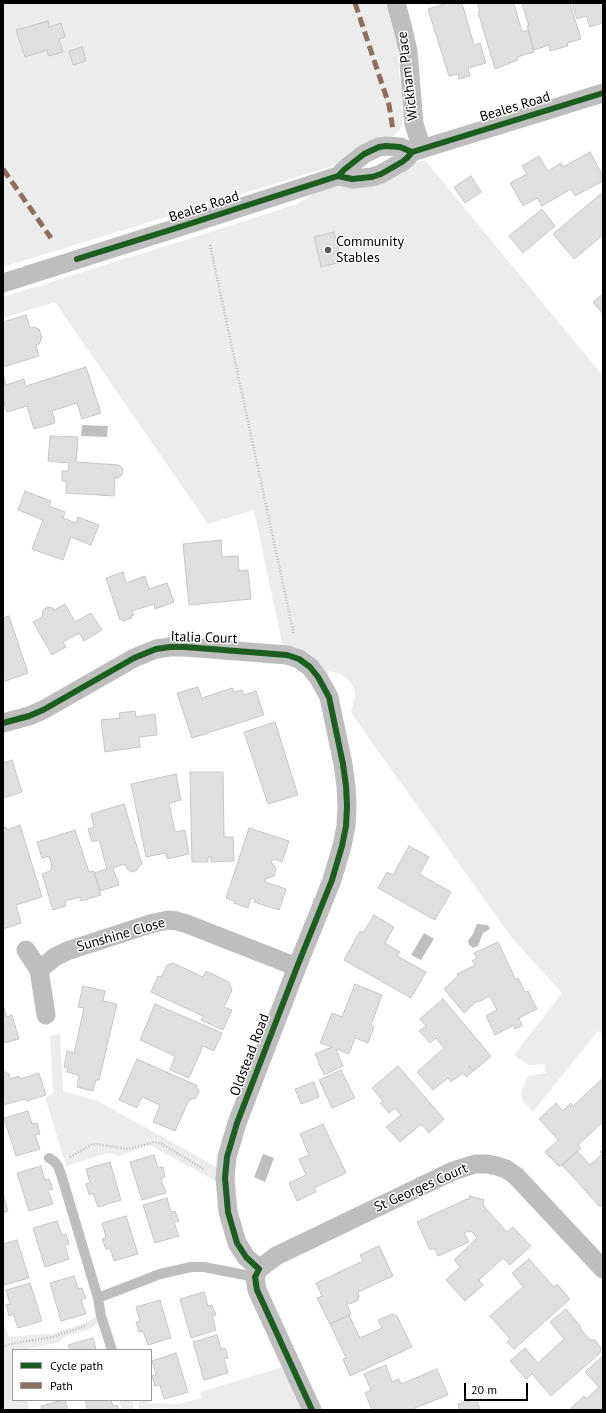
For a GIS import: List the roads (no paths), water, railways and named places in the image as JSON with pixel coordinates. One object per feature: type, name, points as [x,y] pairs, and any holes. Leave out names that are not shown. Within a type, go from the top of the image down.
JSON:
[{"type":"street","name":"Wickham Place","points":[[396,3],[408,51],[416,151]]},
{"type":"street","name":"Beales Road","points":[[338,176],[352,179],[372,177],[381,174],[402,162],[416,151],[603,92]]},
{"type":"street","name":"Beales Road","points":[[3,283],[338,176],[364,154],[379,147],[400,147],[416,151]]},
{"type":"street","name":"Italia Court","points":[[3,723],[43,710],[134,658],[156,649],[170,647],[287,655],[299,659],[310,667],[318,677],[329,697]]},
{"type":"street","name":"Oldstead Road","points":[[257,1273],[241,1251],[231,1225],[226,1198],[225,1178],[227,1157],[237,1123],[332,880],[342,846],[346,826],[347,799],[343,764],[329,697]]},
{"type":"street","name":"Sunshine Close","points":[[39,970],[55,957],[67,951],[160,921],[168,920],[187,924],[297,967]]},
{"type":"street","points":[[26,950],[39,970],[46,1015]]},
{"type":"street","name":"St Georges Court","points":[[257,1273],[276,1256],[453,1171],[475,1164],[497,1166],[506,1169],[516,1176],[603,1269]]},
{"type":"street","points":[[257,1273],[257,1290],[312,1410]]},
{"type":"lane","points":[[49,1158],[58,1166],[61,1174],[112,1349]]},
{"type":"lane","points":[[98,1298],[160,1274],[191,1267],[257,1273]]},
{"type":"place","name":"Community Stables","points":[[328,250]]}]
